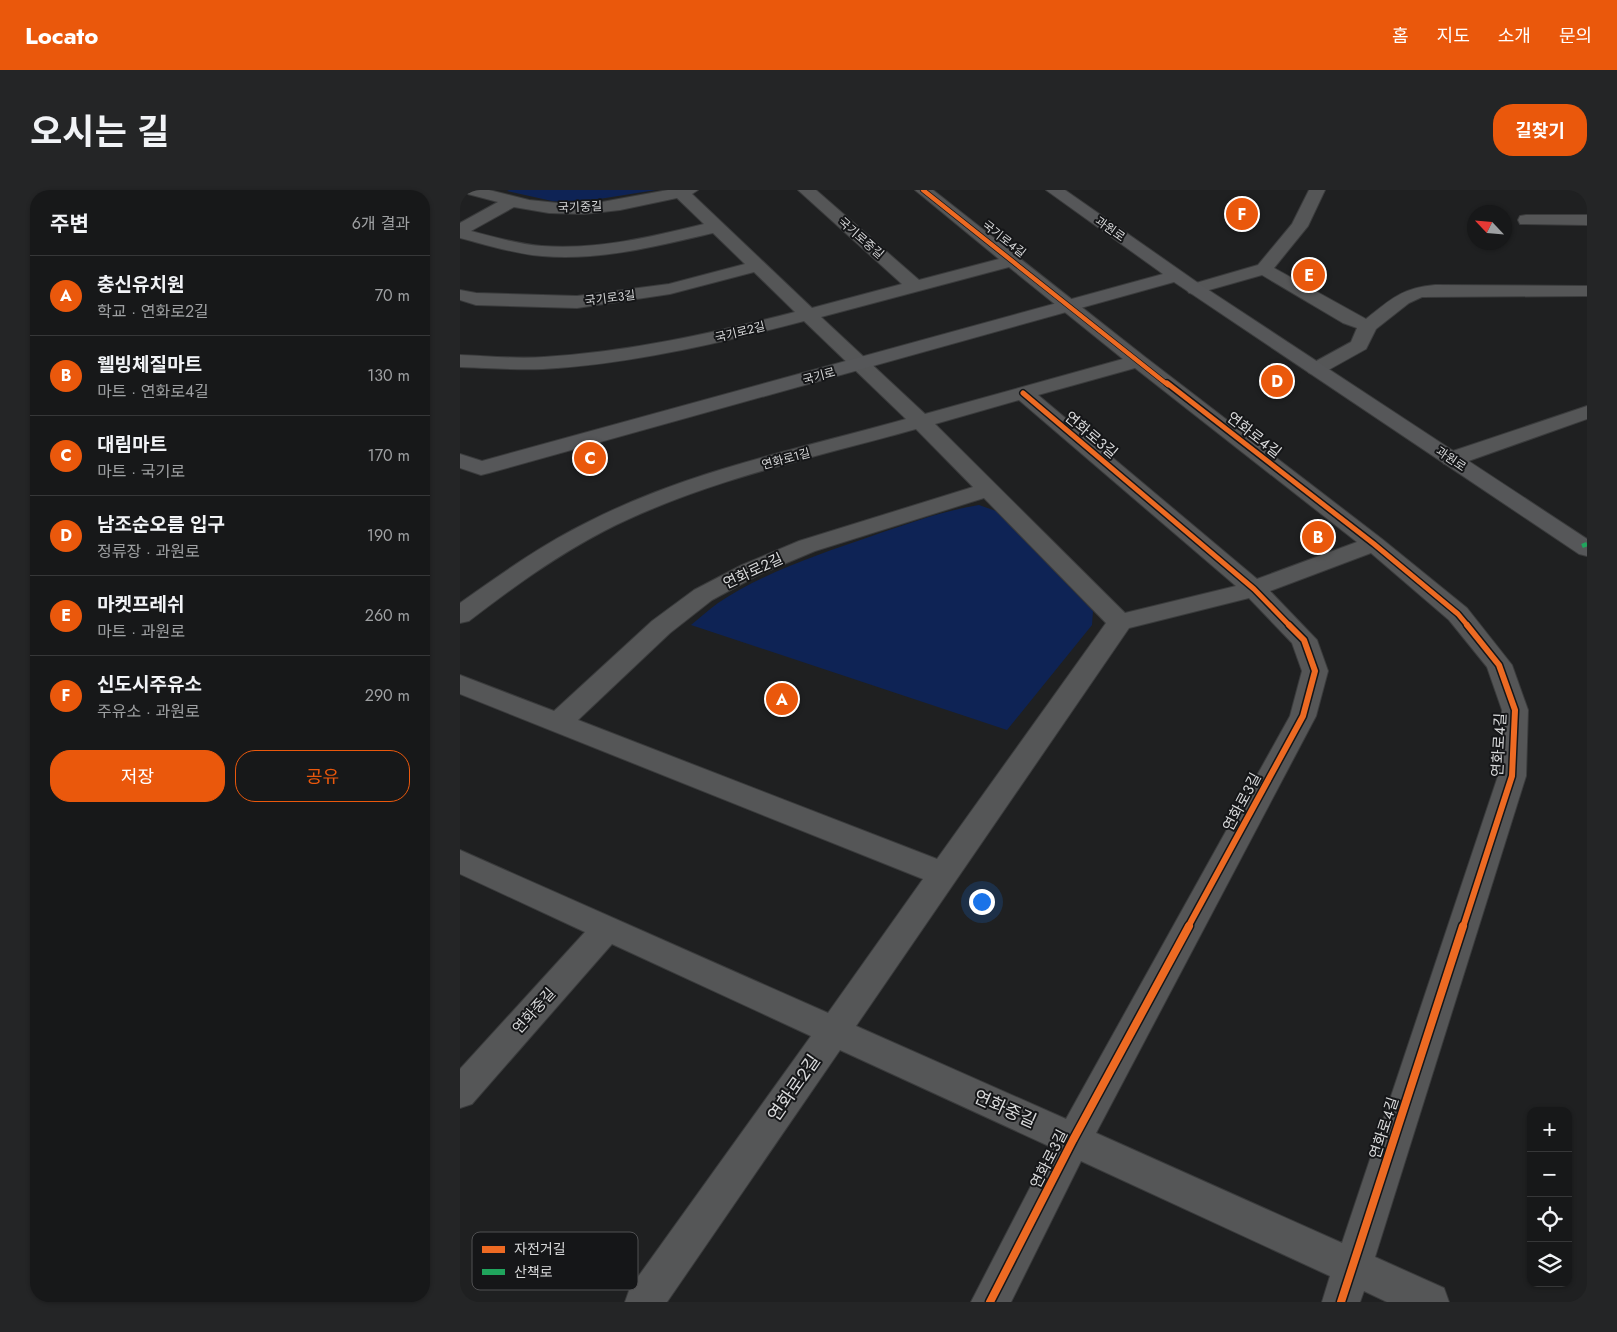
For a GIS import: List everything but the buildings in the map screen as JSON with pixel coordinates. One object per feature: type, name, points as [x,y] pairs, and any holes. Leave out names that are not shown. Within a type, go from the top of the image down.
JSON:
[{"type":"main road","name":"과원로","points":[[1054,190],[1177,276],[1585,547]]},
{"type":"main road","name":"국기로","points":[[481,468],[1177,276]]},
{"type":"main road","points":[[460,460],[481,468]]},
{"type":"main road","points":[[460,483],[481,468]]},
{"type":"street","name":"국기중길","points":[[470,190],[547,208],[588,209],[625,204],[685,191]]},
{"type":"street","name":"국기로중길","points":[[806,190],[916,287]]},
{"type":"street","name":"국기로4길","points":[[923,190],[1070,306]]},
{"type":"street","points":[[1195,288],[1264,269],[1300,226],[1317,190]]},
{"type":"street","points":[[685,191],[715,226],[921,422],[1120,622],[1254,589],[1374,544]]},
{"type":"street","points":[[460,231],[514,200]]},
{"type":"street","points":[[1526,220],[1587,220]]},
{"type":"street","points":[[460,231],[516,247],[544,251],[612,249],[715,226]]},
{"type":"street","name":"국기로2길","points":[[460,361],[543,362],[621,354],[714,339],[1013,261]]},
{"type":"street","name":"국기로3길","points":[[460,296],[476,300],[577,302],[670,289],[757,266]]},
{"type":"street","points":[[1264,269],[1350,319],[1368,326]]},
{"type":"street","points":[[1316,369],[1359,345],[1368,326],[1403,299],[1418,292],[1435,290],[1587,291]]},
{"type":"street","name":"연화로4길","points":[[1070,306],[1374,544],[1458,614],[1499,666],[1515,710],[1512,776],[1341,1302]]},
{"type":"street","name":"연화로1길","points":[[460,615],[515,575],[596,526],[661,498],[721,477],[1138,361]]},
{"type":"street","name":"연화로3길","points":[[990,1302],[1073,1140],[1303,716],[1315,670],[1304,640],[1254,589],[1022,393]]},
{"type":"street","points":[[1452,459],[1587,412]]},
{"type":"street","name":"연화로2길","points":[[558,722],[661,627],[703,595],[750,570],[807,546],[988,490]]},
{"type":"street","name":"연화로2길","points":[[644,1302],[1120,622]]},
{"type":"street","points":[[460,684],[943,874]]},
{"type":"street","name":"연화중길","points":[[460,861],[1430,1302]]},
{"type":"street","name":"연화중길","points":[[460,1093],[607,928]]},
{"type":"shaded area","points":[[656,190],[574,203],[552,201],[507,191]]},
{"type":"shaded area","points":[[979,505],[996,511],[1093,611],[1092,625],[1007,730],[691,625],[714,606],[736,592],[773,573],[832,550],[925,518]]},
{"type":"marked path","points":[[1582,546],[1587,544]]},
{"type":"cycle path","points":[[923,190],[1138,361],[1374,544],[1458,614],[1499,665],[1515,710],[1512,776],[1341,1302]]},
{"type":"cycle path","points":[[990,1302],[1073,1140],[1303,716],[1315,671],[1304,640],[1254,589],[1023,393]]},
{"type":"place","name":"신도시주유소","points":[[1242,214]]},
{"type":"place","name":"마켓프레쉬","points":[[1309,275]]},
{"type":"place","name":"남조순오름 입구","points":[[1277,381]]},
{"type":"place","name":"대림마트","points":[[590,458]]},
{"type":"place","name":"웰빙체질마트","points":[[1318,537]]},
{"type":"place","name":"충신유치원","points":[[782,699]]}]
